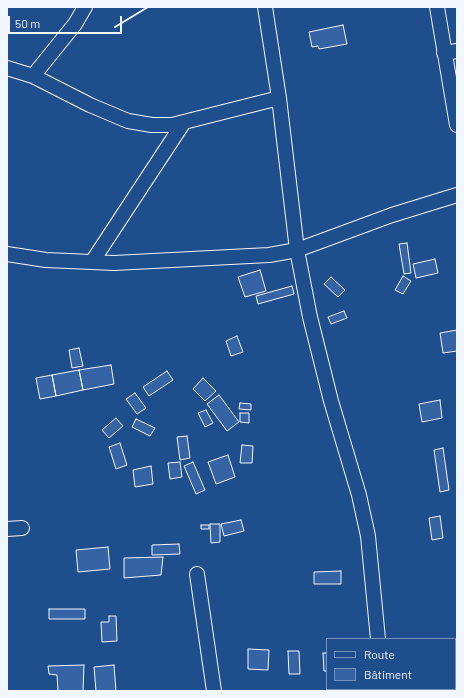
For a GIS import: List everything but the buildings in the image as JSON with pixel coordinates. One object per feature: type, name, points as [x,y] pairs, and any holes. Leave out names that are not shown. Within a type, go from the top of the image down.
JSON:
[{"type":"street","points":[[33,76],[75,24],[84,7]]},
{"type":"street","points":[[265,7],[279,98],[297,250],[310,317],[329,394],[359,495],[368,536],[378,638]]},
{"type":"street","points":[[437,7],[451,52],[457,125]]},
{"type":"street","points":[[7,68],[33,76],[90,105],[128,121],[152,125],[172,125],[279,98]]},
{"type":"street","points":[[92,262],[184,122]]},
{"type":"street","points":[[7,254],[46,260],[92,262],[269,255],[297,250],[392,215],[457,195]]},
{"type":"street","points":[[7,529],[22,528]]},
{"type":"street","points":[[197,574],[214,691]]},
{"type":"wall","points":[[115,27],[148,7]]}]
